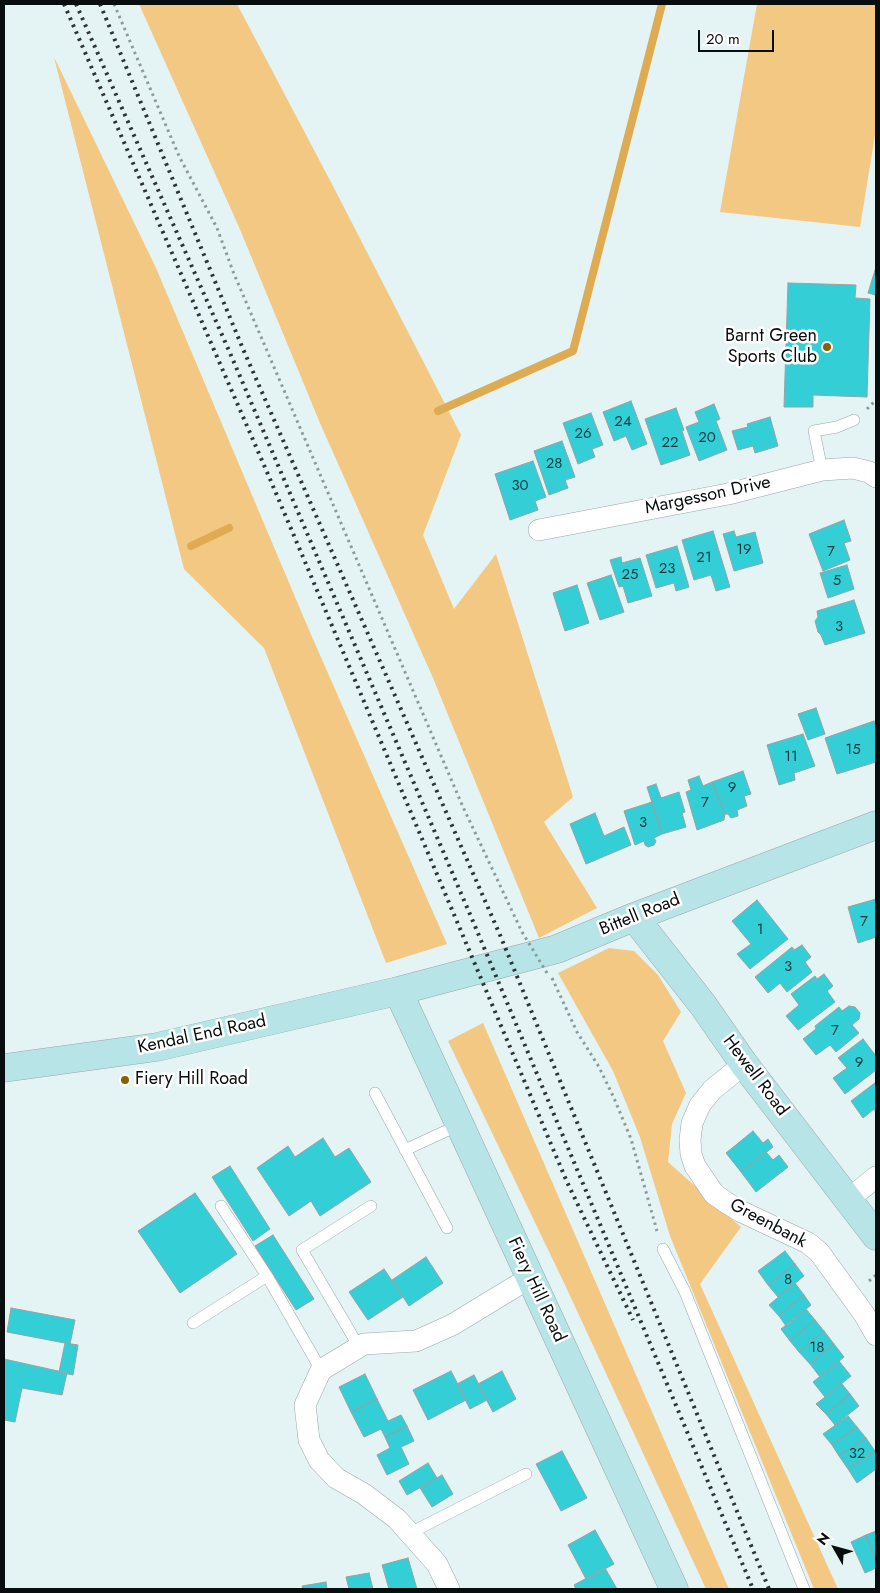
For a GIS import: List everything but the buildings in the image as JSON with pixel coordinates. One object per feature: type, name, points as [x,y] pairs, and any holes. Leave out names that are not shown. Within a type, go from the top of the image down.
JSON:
[{"type":"street","name":"Margesson Drive","points":[[539,530],[728,494],[822,470],[853,468],[869,472],[876,477]]},
{"type":"street","name":"Bittell Road","points":[[398,991],[557,949],[634,917],[876,825]]},
{"type":"street","name":"Hewell Road","points":[[634,917],[704,1005],[744,1064],[876,1236]]},
{"type":"street","name":"Kendal End Road","points":[[4,1068],[157,1047],[398,991]]},
{"type":"street","name":"Fiery Hill Road","points":[[398,991],[674,1589]]},
{"type":"street","name":"Greenbank","points":[[744,1064],[712,1090],[700,1105],[692,1122],[690,1140],[690,1154],[695,1166],[714,1194],[740,1211],[808,1243],[819,1252],[864,1314],[876,1335]]},
{"type":"street","points":[[849,1199],[876,1177]]},
{"type":"street","points":[[449,1589],[437,1564],[397,1519],[364,1494],[336,1478],[319,1460],[309,1440],[305,1405],[321,1370],[364,1344],[416,1340],[452,1325],[531,1278]]},
{"type":"lane","points":[[822,470],[814,431],[837,427],[854,420]]},
{"type":"lane","points":[[375,1093],[447,1228]]},
{"type":"lane","points":[[405,1150],[460,1124]]},
{"type":"lane","points":[[221,1206],[267,1276],[321,1370]]},
{"type":"lane","points":[[359,1347],[302,1250],[371,1206]]},
{"type":"lane","points":[[663,1249],[685,1292],[804,1589]]},
{"type":"lane","points":[[193,1323],[267,1276]]},
{"type":"lane","points":[[410,1533],[526,1474]]},
{"type":"path","points":[[114,4],[179,156],[217,228],[238,283],[463,807],[522,932],[557,988],[577,1032],[599,1067],[614,1098],[631,1139],[663,1249]]},
{"type":"shaded area","points":[[139,4],[237,4],[461,435],[423,535],[454,609],[496,554],[573,797],[544,822],[597,908],[539,938],[433,678],[320,423],[239,227]]},
{"type":"shaded area","points":[[757,4],[876,4],[876,129],[860,227],[720,212]]},
{"type":"shaded area","points":[[54,57],[156,268],[309,630],[447,944],[386,963],[264,648],[184,569]]},
{"type":"shaded area","points":[[609,948],[634,951],[658,975],[681,1012],[663,1041],[686,1093],[672,1124],[668,1162],[741,1227],[700,1284],[838,1589],[814,1589],[670,1236],[640,1137],[613,1071],[558,973]]},
{"type":"shaded area","points":[[483,1023],[729,1589],[706,1589],[565,1285],[448,1041]]},
{"type":"waterway","points":[[438,411],[573,351],[662,4]]},
{"type":"waterway","points":[[191,546],[229,528]]},
{"type":"railway","points":[[64,4],[270,479],[567,1182],[633,1320]]},
{"type":"railway","points":[[76,4],[230,353],[472,919],[753,1589]]},
{"type":"railway","points":[[100,4],[243,349],[500,935],[769,1589]]},
{"type":"place","name":"Barnt Green Sports Club","points":[[827,347]]},
{"type":"place","name":"Fiery Hill Road","points":[[125,1080]]}]
